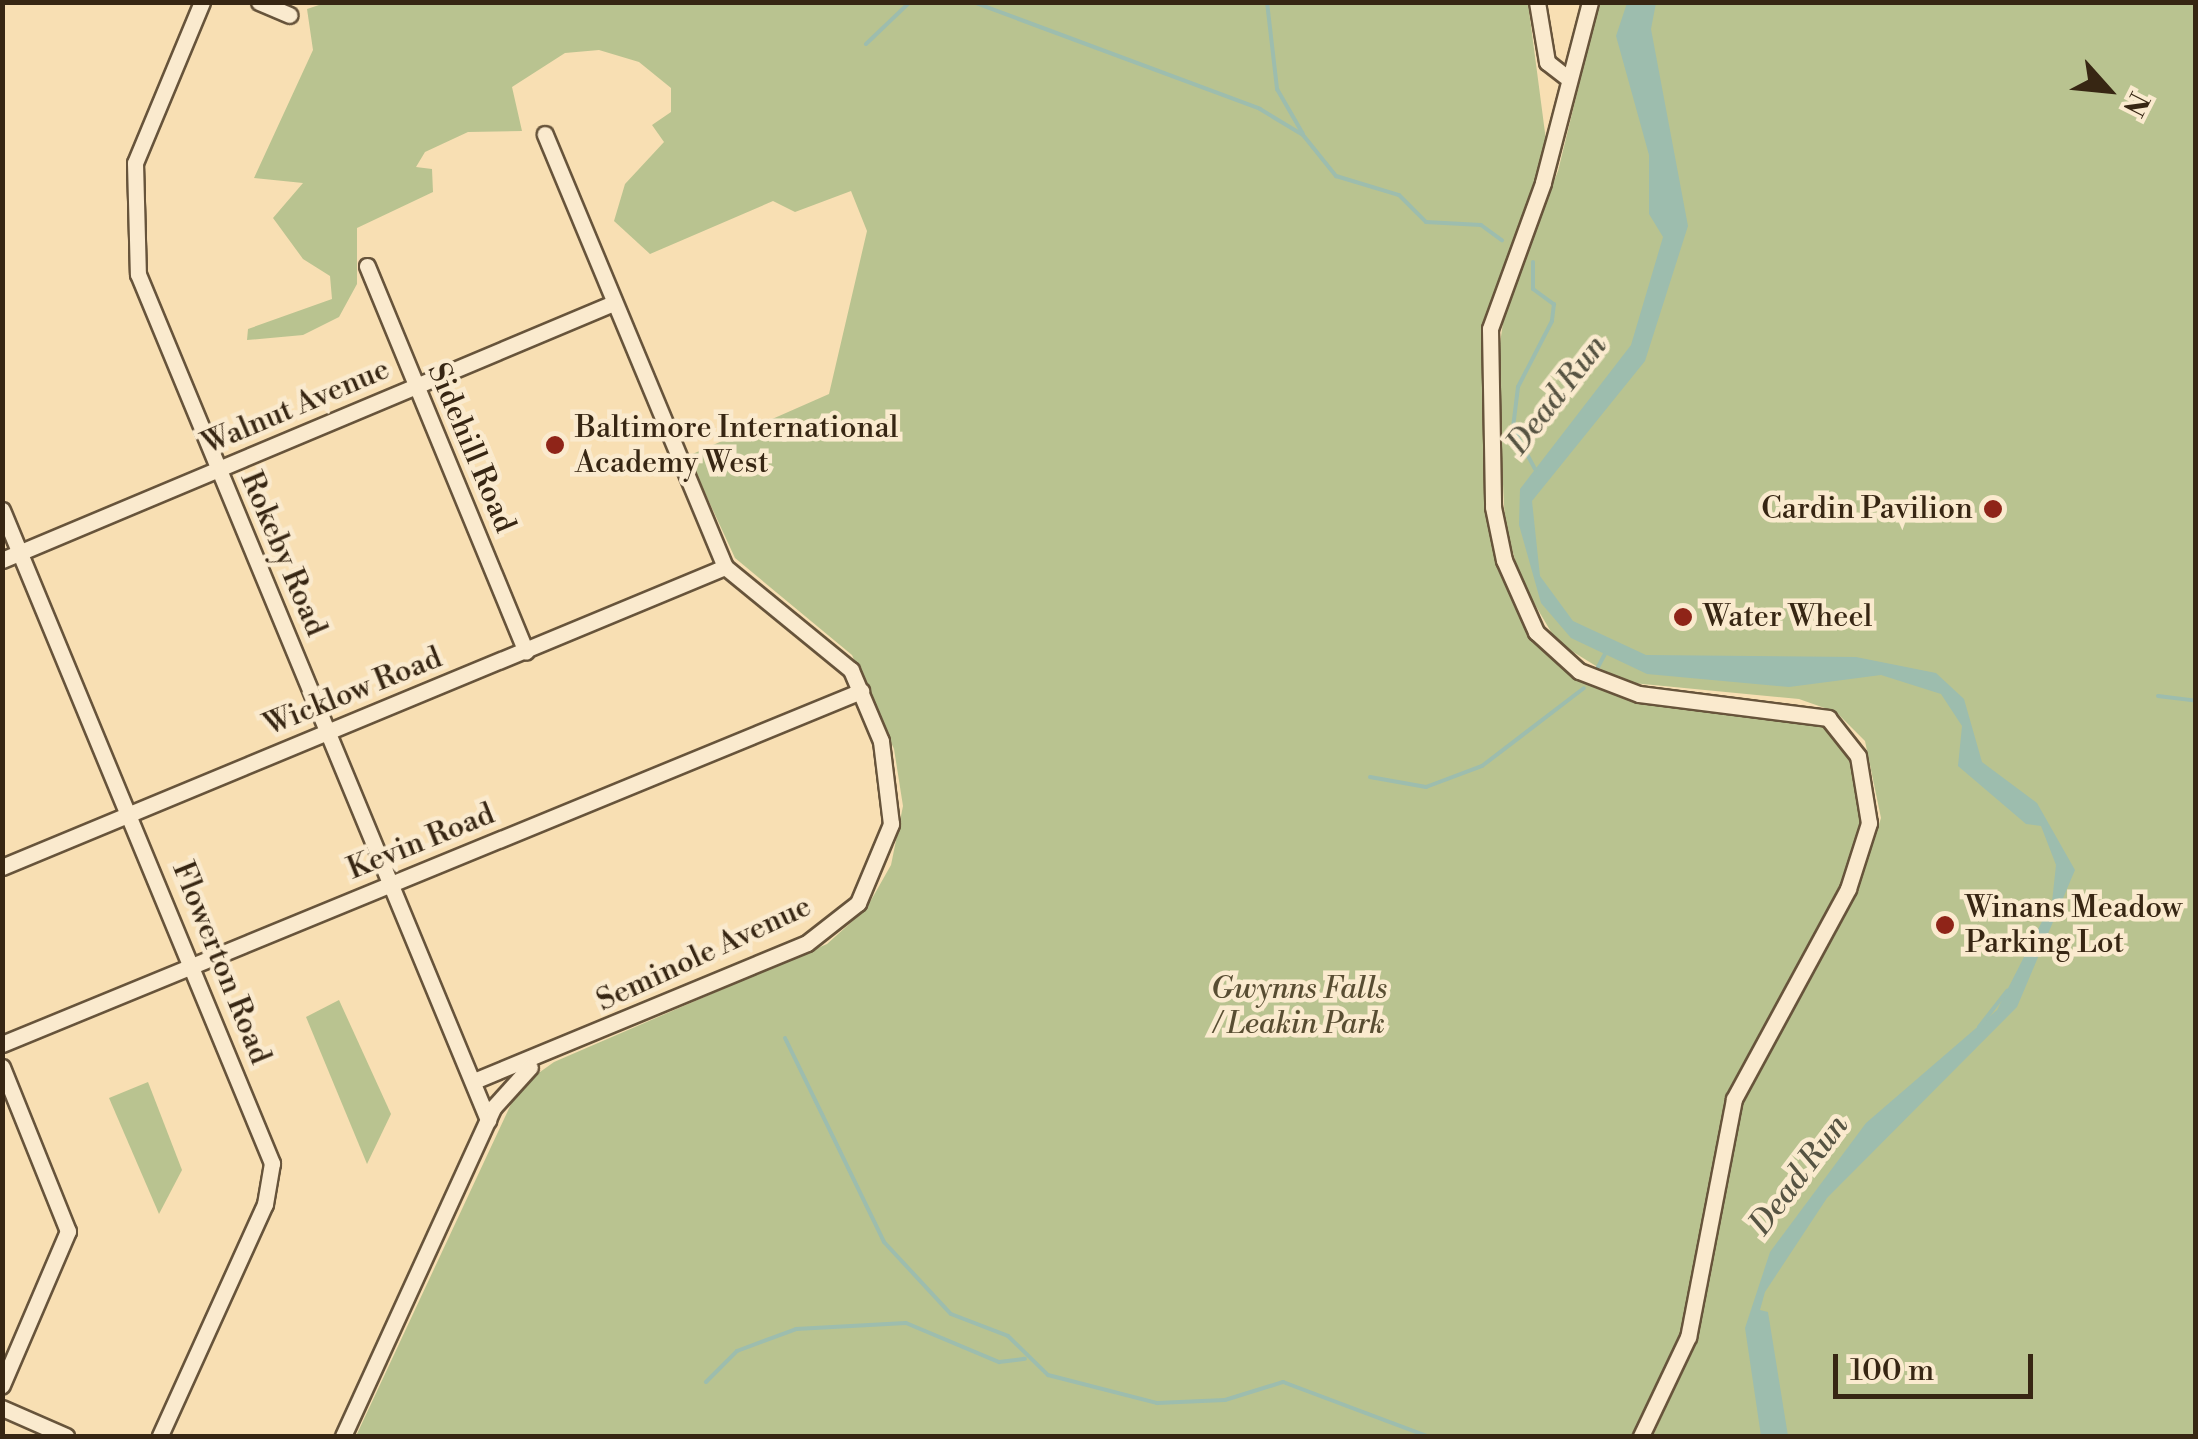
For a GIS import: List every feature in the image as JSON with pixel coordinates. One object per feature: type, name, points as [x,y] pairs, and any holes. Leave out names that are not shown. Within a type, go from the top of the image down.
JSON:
[{"type":"street","name":"Rokeby Road","points":[[202,2],[144,132],[130,218],[138,274],[488,1120]]},
{"type":"street","points":[[259,2],[289,15]]},
{"type":"street","points":[[1536,2],[1547,62],[1566,72]]},
{"type":"street","points":[[1590,2],[1566,72],[1550,162],[1490,329],[1493,507],[1516,593],[1547,644],[1600,681],[1828,718],[1858,756],[1869,823],[1848,889],[1734,1099],[1696,1309],[1640,1436]]},
{"type":"street","points":[[545,134],[610,304],[725,567]]},
{"type":"street","name":"Sidehill Road","points":[[367,266],[526,651]]},
{"type":"street","name":"Walnut Avenue","points":[[2,560],[610,304]]},
{"type":"street","name":"Flowerton Road","points":[[2,510],[194,966],[273,1174],[160,1436]]},
{"type":"street","name":"Wicklow Road","points":[[2,867],[725,567]]},
{"type":"street","name":"Seminole Avenue","points":[[474,1082],[545,1056],[806,944],[858,903],[888,846],[892,802],[861,691],[823,639],[725,567]]},
{"type":"street","name":"Kevin Road","points":[[2,1044],[861,691]]},
{"type":"street","points":[[343,1436],[488,1120],[512,1081],[545,1056]]},
{"type":"street","points":[[2,1067],[68,1232],[2,1385]]},
{"type":"street","points":[[2,1408],[66,1436]]},
{"type":"green space","name":"Gwynns Falls / Leakin Park","points":[[325,3],[1528,3],[1547,148],[1483,346],[1491,527],[1516,607],[1538,643],[1588,684],[1672,706],[1825,724],[1857,771],[1862,829],[1855,861],[1732,1089],[1685,1331],[1635,1436],[356,1436],[519,1087],[554,1062],[827,944],[866,909],[891,865],[903,806],[894,749],[852,655],[735,558],[688,456],[829,394],[867,231],[851,191],[795,212],[773,201],[650,254],[614,221],[625,184],[664,142],[652,125],[671,112],[671,88],[639,62],[599,50],[565,53],[512,87],[522,131],[468,132],[425,152],[416,167],[432,169],[433,192],[357,228],[357,284],[339,317],[303,335],[247,340],[248,329],[332,299],[330,276],[303,259],[273,218],[303,183],[254,178],[313,50],[307,9]]},
{"type":"green space","points":[[1599,3],[2195,3],[2195,1436],[1653,1436],[1697,1338],[1743,1098],[1855,896],[1881,818],[1865,741],[1836,712],[1799,699],[1622,682],[1557,642],[1521,581],[1505,524],[1497,364],[1506,302],[1558,171]]},
{"type":"green space","points":[[339,1000],[391,1114],[367,1164],[306,1017]]},
{"type":"green space","points":[[148,1082],[182,1170],[159,1214],[109,1098]]},
{"type":"shaded area","name":"Dead Run","points":[[1627,3],[1656,3],[1651,29],[1688,226],[1645,361],[1532,501],[1540,576],[1573,621],[1646,655],[1856,657],[1936,673],[1964,699],[1982,762],[2037,803],[2075,870],[2017,1007],[1827,1198],[1765,1292],[1760,1310],[1768,1312],[1788,1436],[1761,1436],[1745,1328],[1770,1252],[1866,1123],[1997,1010],[2052,902],[2056,865],[2041,826],[2026,824],[1958,766],[1962,726],[1941,694],[1881,675],[1789,687],[1647,674],[1571,638],[1541,603],[1519,525],[1520,489],[1631,345],[1663,237],[1649,214],[1649,155],[1616,36]]},
{"type":"waterway","points":[[866,44],[910,2]]},
{"type":"waterway","points":[[973,2],[1260,109],[1303,135],[1336,176],[1399,195],[1426,222],[1481,225],[1502,240]]},
{"type":"waterway","points":[[1267,2],[1277,89],[1303,134]]},
{"type":"waterway","points":[[1533,262],[1533,289],[1554,304],[1552,321],[1518,387],[1513,428],[1535,469]]},
{"type":"waterway","points":[[1598,667],[1605,654]]},
{"type":"waterway","points":[[1370,777],[1426,787],[1482,766],[1584,688]]},
{"type":"waterway","points":[[2158,696],[2196,701]]},
{"type":"waterway","name":"Dead Run","points":[[1979,1027],[2007,991]]},
{"type":"waterway","points":[[785,1038],[884,1242],[951,1314],[1008,1336],[1048,1375],[1157,1403],[1225,1400],[1283,1382],[1427,1436]]},
{"type":"waterway","points":[[706,1382],[737,1351],[796,1329],[906,1323],[999,1362],[1025,1359]]},
{"type":"place","name":"Baltimore International Academy West","points":[[555,445]]},
{"type":"place","name":"Cardin Pavilion","points":[[1993,509]]},
{"type":"place","name":"Water Wheel","points":[[1683,617]]},
{"type":"place","name":"Winans Meadow Parking Lot","points":[[1945,925]]}]
